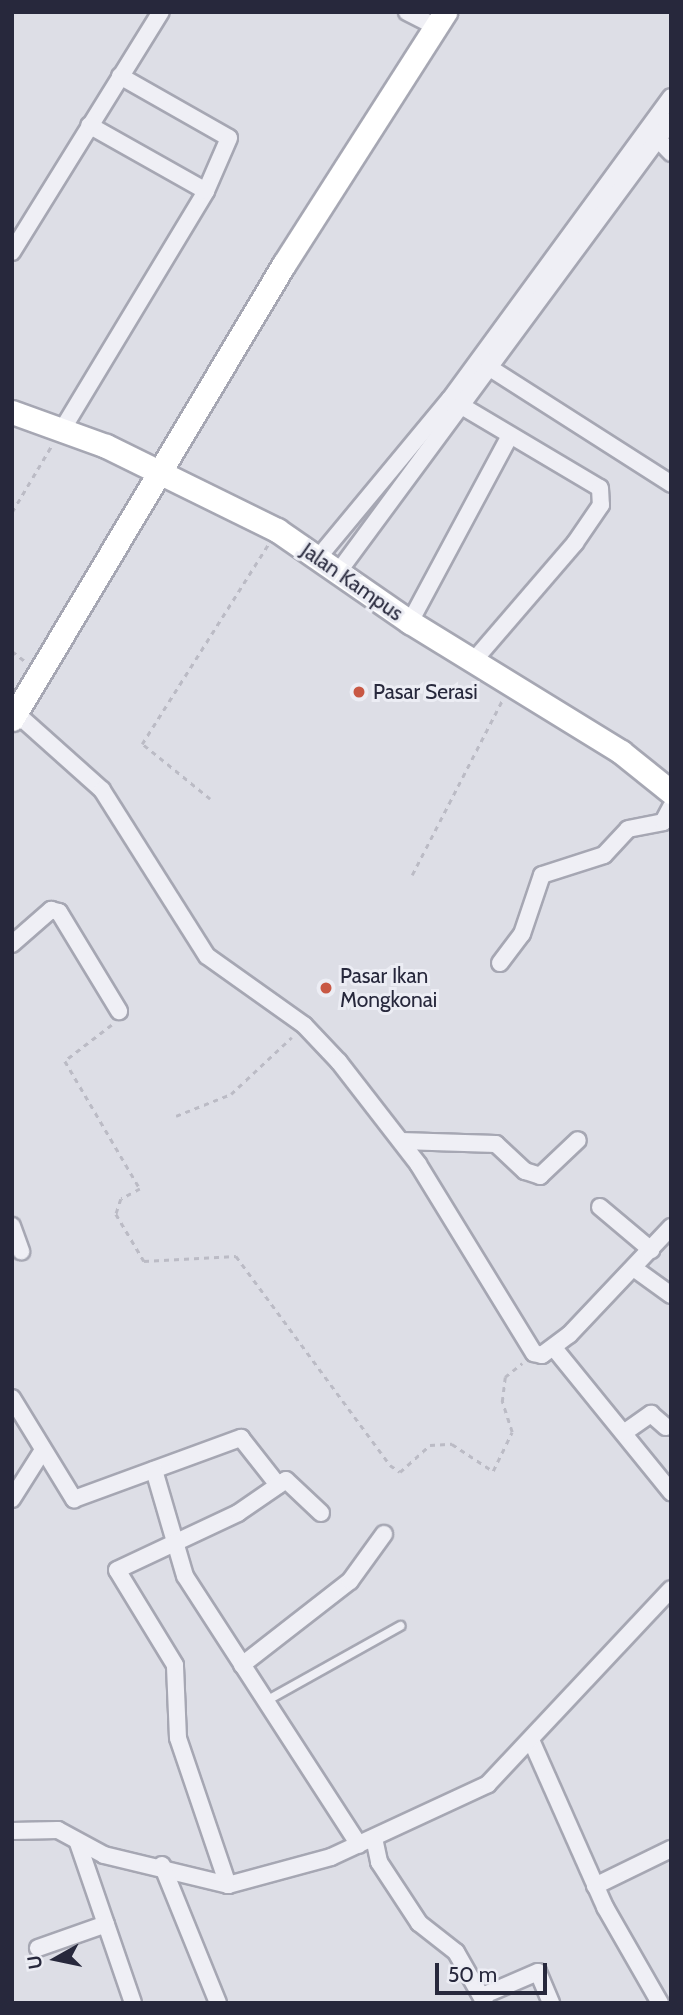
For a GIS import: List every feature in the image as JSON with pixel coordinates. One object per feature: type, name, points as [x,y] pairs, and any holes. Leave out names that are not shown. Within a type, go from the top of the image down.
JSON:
[{"type":"street","points":[[12,252],[161,12]]},
{"type":"street","points":[[407,12],[440,20],[158,472],[14,716],[102,790],[207,956],[304,1025],[401,1141],[534,1353],[554,1348],[635,1269],[671,1227]]},
{"type":"street","points":[[62,430],[206,191],[229,138],[120,76]]},
{"type":"street","points":[[339,571],[481,363],[652,134],[671,97]]},
{"type":"street","points":[[652,134],[671,121]]},
{"type":"street","points":[[89,125],[206,191]]},
{"type":"street","points":[[652,134],[671,153]]},
{"type":"street","points":[[481,363],[671,484]]},
{"type":"street","points":[[454,401],[509,437],[600,488],[601,505],[476,658]]},
{"type":"street","points":[[317,559],[454,401]]},
{"type":"street","name":"Jalan Kampus","points":[[12,412],[62,430],[158,472],[277,530],[410,622],[476,658],[671,792]]},
{"type":"street","points":[[410,622],[509,437]]},
{"type":"street","points":[[500,963],[522,934],[542,875],[604,855],[628,829],[663,822],[671,807]]},
{"type":"street","points":[[12,944],[51,910],[59,912],[119,1011]]},
{"type":"street","points":[[401,1141],[496,1144],[525,1171],[540,1176],[578,1140]]},
{"type":"street","points":[[600,1207],[651,1250]]},
{"type":"street","points":[[12,1226],[21,1251]]},
{"type":"street","points":[[635,1269],[671,1295]]},
{"type":"street","points":[[554,1348],[625,1432],[671,1492]]},
{"type":"street","points":[[12,1398],[74,1499],[241,1438],[278,1485]]},
{"type":"street","points":[[625,1432],[651,1414],[666,1427]]},
{"type":"street","points":[[12,1499],[43,1450]]},
{"type":"street","points":[[154,1470],[171,1547],[242,1665],[366,1842],[419,1923],[456,1951],[483,1999],[538,1972],[551,2003]]},
{"type":"street","points":[[228,1885],[177,1738],[175,1665],[117,1574],[171,1547],[278,1485],[292,1481],[321,1513]]},
{"type":"street","points":[[242,1665],[350,1581],[384,1534]]},
{"type":"street","points":[[12,1831],[44,1828],[78,1843],[228,1885],[366,1842],[488,1784],[669,1590]]},
{"type":"street","points":[[531,1740],[595,1886],[660,2003]]},
{"type":"street","points":[[78,1843],[133,2003]]},
{"type":"street","points":[[595,1886],[671,1849]]},
{"type":"street","points":[[162,1866],[218,2003]]},
{"type":"street","points":[[37,1948],[106,1924]]},
{"type":"lane","points":[[266,1701],[400,1626]]},
{"type":"path","points":[[12,512],[62,430]]},
{"type":"path","points":[[210,799],[142,744],[277,530]]},
{"type":"path","points":[[412,875],[512,683]]},
{"type":"path","points":[[119,1011],[85,1051],[65,1061],[140,1189],[121,1199],[116,1214],[144,1261],[236,1256],[400,1472],[430,1445],[452,1444],[493,1471],[512,1432],[502,1402],[505,1377],[534,1353]]},
{"type":"path","points":[[176,1116],[231,1094],[304,1025]]},
{"type":"place","name":"Pasar Serasi","points":[[359,692]]},
{"type":"place","name":"Pasar Ikan Mongkonai","points":[[326,988]]}]
